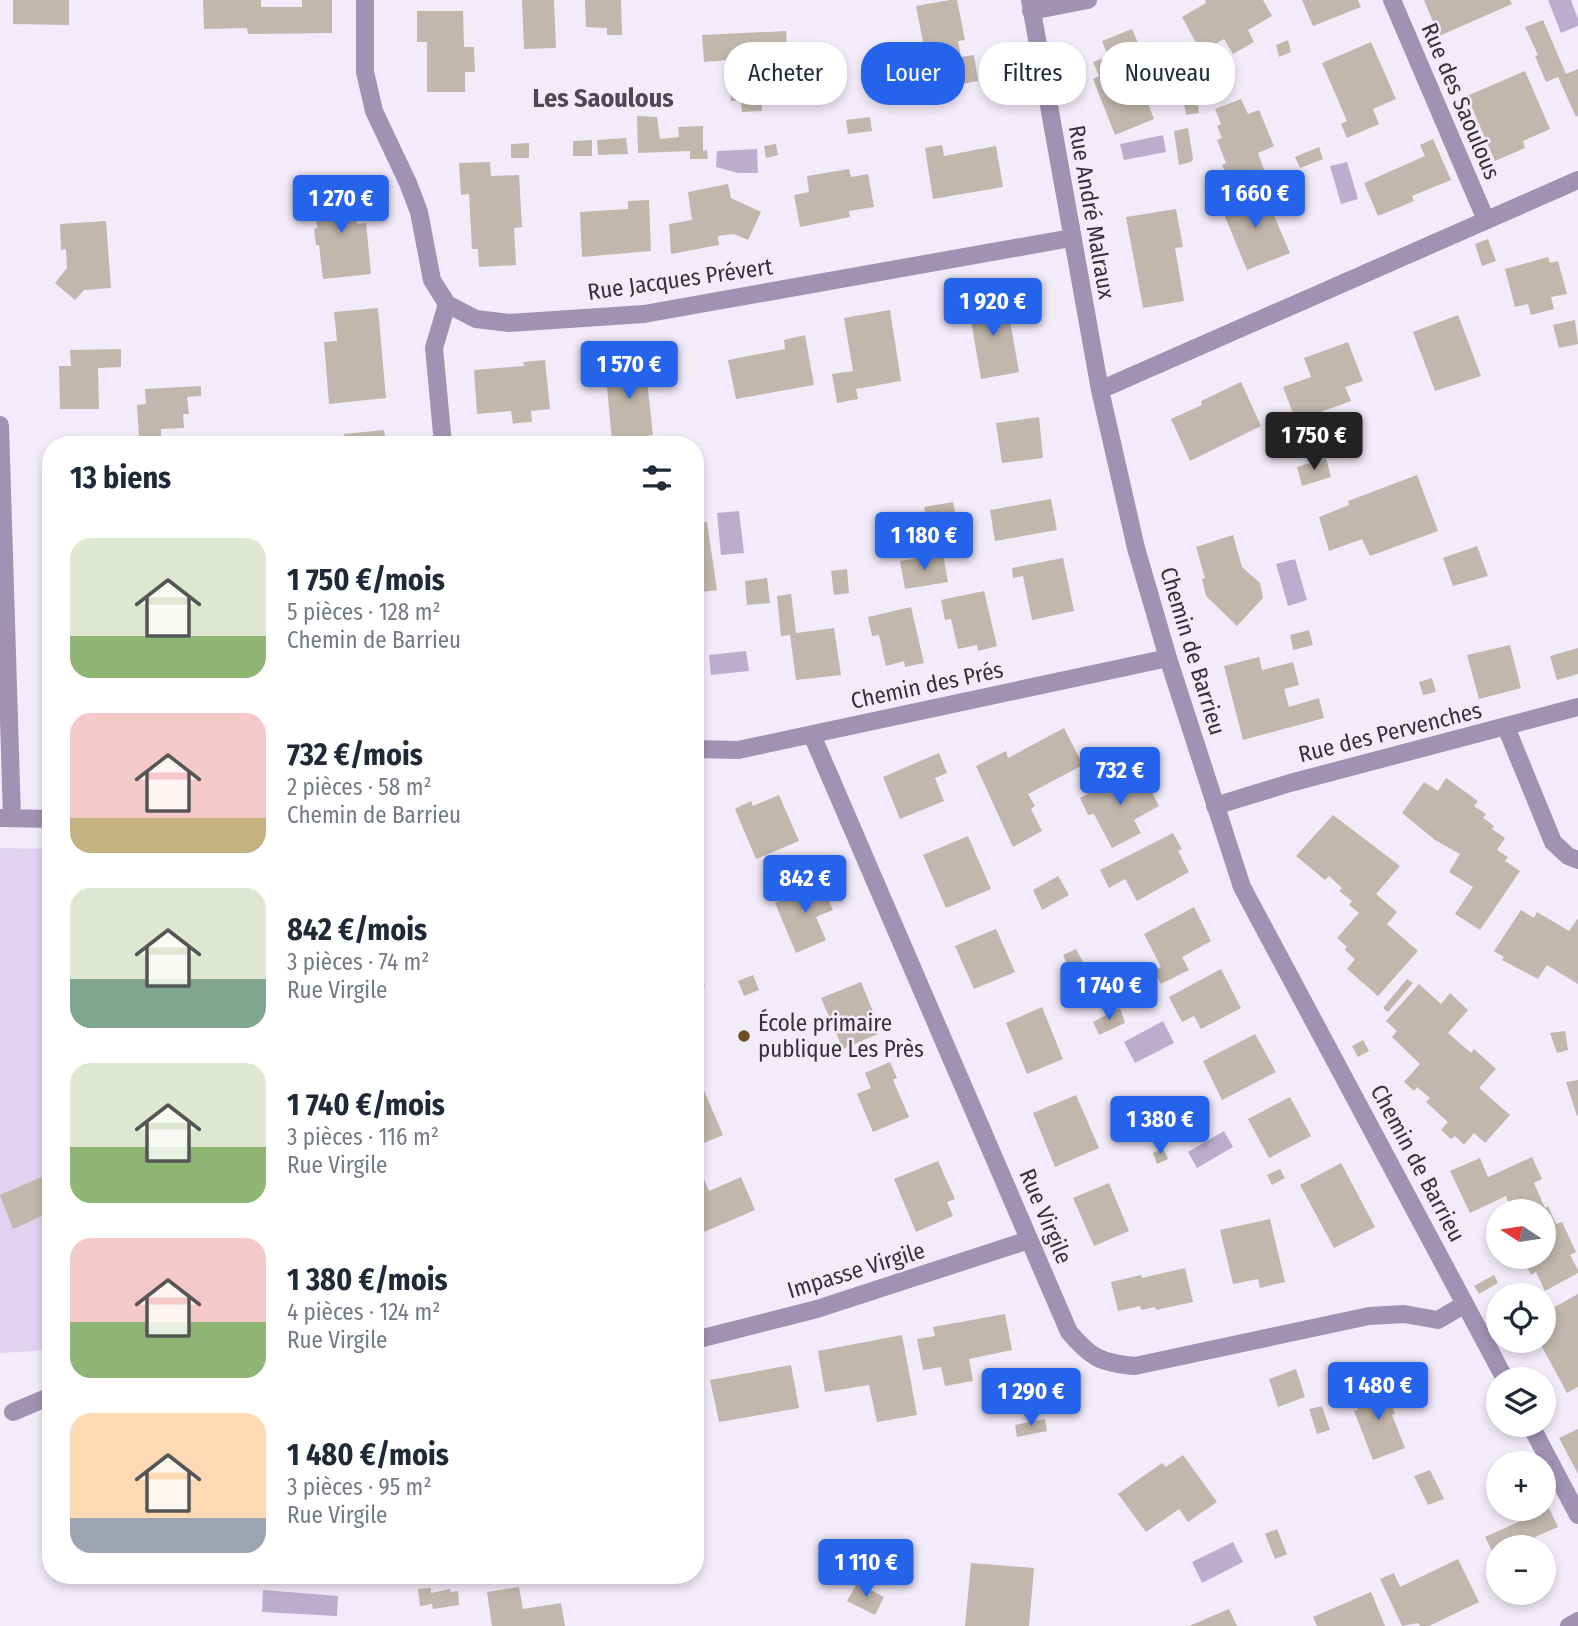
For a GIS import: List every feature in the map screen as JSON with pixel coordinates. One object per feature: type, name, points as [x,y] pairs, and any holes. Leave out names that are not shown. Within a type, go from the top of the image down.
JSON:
[{"type":"street","points":[[365,0],[365,72],[374,111],[419,212],[432,280],[447,304],[434,348],[442,436]]},
{"type":"street","points":[[1031,6],[1088,0]]},
{"type":"street","name":"Rue des Saoulous","points":[[1392,0],[1486,220]]},
{"type":"street","name":"Rue André Malraux","points":[[1031,6],[1100,390]]},
{"type":"street","points":[[1100,390],[1578,180]]},
{"type":"street","name":"Rue Jacques Prévert","points":[[447,304],[476,319],[509,323],[644,314],[1071,238]]},
{"type":"street","name":"Chemin de Barrieu","points":[[1100,390],[1136,548],[1168,658],[1242,887],[1499,1367]]},
{"type":"street","points":[[0,425],[6,818],[42,820]]},
{"type":"street","name":"Chemin des Prés","points":[[704,749],[738,750],[1168,658]]},
{"type":"street","name":"Rue des Pervenches","points":[[1215,806],[1290,783],[1578,708]]},
{"type":"street","points":[[1506,727],[1553,842],[1568,856],[1578,860]]},
{"type":"street","name":"Rue Virgile","points":[[812,735],[1069,1332],[1086,1353],[1108,1364],[1135,1366],[1369,1316],[1404,1314],[1438,1320],[1465,1304]]},
{"type":"street","name":"Impasse Virgile","points":[[704,1338],[817,1309],[1029,1240]]},
{"type":"street","points":[[13,1412],[42,1400]]},
{"type":"street","points":[[1537,1437],[1578,1515]]},
{"type":"street","points":[[1569,1626],[1578,1621]]},
{"type":"shaded area","points":[[1548,0],[1571,0],[1578,26],[1561,33]]},
{"type":"shaded area","points":[[1163,135],[1166,152],[1124,160],[1120,144]]},
{"type":"shaded area","points":[[757,149],[758,173],[738,173],[716,167],[717,151]]},
{"type":"shaded area","points":[[1347,162],[1358,199],[1341,204],[1330,166]]},
{"type":"shaded area","points":[[739,511],[744,553],[721,555],[717,513]]},
{"type":"shaded area","points":[[1295,559],[1307,600],[1288,606],[1276,564]]},
{"type":"shaded area","points":[[746,651],[749,671],[711,675],[709,655]]},
{"type":"shaded area","points":[[0,848],[42,849],[42,1351],[0,1353]]},
{"type":"shaded area","points":[[1163,1021],[1174,1043],[1135,1063],[1124,1042]]},
{"type":"shaded area","points":[[1224,1131],[1233,1147],[1197,1168],[1188,1152]]},
{"type":"shaded area","points":[[1034,1390],[1036,1409],[996,1414],[994,1395]]},
{"type":"shaded area","points":[[1233,1542],[1243,1562],[1202,1583],[1192,1562]]},
{"type":"shaded area","points":[[263,1590],[338,1596],[337,1616],[262,1612]]},
{"type":"building","points":[[13,0],[69,0],[69,25],[13,24]]},
{"type":"building","points":[[203,0],[261,0],[261,7],[302,7],[302,0],[332,0],[332,33],[248,34],[247,28],[204,29]]},
{"type":"building","points":[[522,0],[554,0],[556,48],[524,49]]},
{"type":"building","points":[[585,0],[621,0],[622,35],[607,35],[607,28],[586,27]]},
{"type":"building","points":[[957,0],[965,40],[923,42],[916,6]]},
{"type":"building","points":[[1205,0],[1263,0],[1272,16],[1248,30],[1254,42],[1235,53],[1235,42],[1226,42],[1224,39],[1219,42],[1196,42],[1182,17],[1206,3]]},
{"type":"building","points":[[1302,0],[1358,0],[1361,7],[1313,26]]},
{"type":"building","points":[[1424,0],[1510,0],[1512,4],[1439,36]]},
{"type":"building","points":[[417,11],[463,11],[464,47],[474,47],[475,72],[465,72],[465,92],[427,92],[427,42],[417,42]]},
{"type":"building","points":[[1543,20],[1566,74],[1578,69],[1576,117],[1558,77],[1546,82],[1535,56],[1538,55],[1525,27]]},
{"type":"building","points":[[1132,29],[1138,42],[1102,42]]},
{"type":"building","points":[[786,31],[787,42],[724,42],[724,60],[704,62],[702,35]]},
{"type":"building","points":[[1288,40],[1291,52],[1279,57],[1276,45]]},
{"type":"building","points":[[1371,42],[1396,99],[1373,109],[1379,124],[1347,138],[1341,124],[1347,121],[1322,63]]},
{"type":"building","points":[[974,55],[978,81],[965,83],[965,56]]},
{"type":"building","points":[[1100,59],[1100,97],[1093,79],[1099,76],[1093,62]]},
{"type":"building","points":[[1525,71],[1550,129],[1523,141],[1525,148],[1495,161],[1467,96]]},
{"type":"building","points":[[1241,99],[1248,114],[1259,110],[1274,146],[1258,153],[1264,170],[1230,184],[1222,165],[1226,163],[1217,140],[1222,138],[1217,126],[1221,124],[1215,109],[1235,105],[1235,101]]},
{"type":"building","points":[[741,105],[762,105],[762,111],[742,112]]},
{"type":"building","points":[[1103,105],[1148,105],[1154,119],[1115,135]]},
{"type":"building","points":[[1184,105],[1198,105],[1199,113],[1186,115]]},
{"type":"building","points":[[637,116],[657,117],[660,139],[679,137],[678,127],[703,126],[703,151],[707,150],[708,159],[690,159],[690,151],[638,153]]},
{"type":"building","points":[[870,117],[872,131],[848,134],[846,120]]},
{"type":"building","points":[[1188,128],[1193,159],[1179,165],[1174,131]]},
{"type":"building","points":[[626,138],[628,154],[598,155],[597,140]]},
{"type":"building","points":[[1433,139],[1451,180],[1412,196],[1414,201],[1378,216],[1364,183],[1425,156],[1420,145]]},
{"type":"building","points":[[592,140],[592,156],[573,156],[573,141]]},
{"type":"building","points":[[529,143],[529,158],[511,158],[511,144]]},
{"type":"building","points":[[776,144],[778,155],[766,158],[764,146]]},
{"type":"building","points":[[942,145],[944,156],[996,146],[1003,187],[933,199],[925,148]]},
{"type":"building","points":[[1319,147],[1323,159],[1300,168],[1295,157]]},
{"type":"building","points":[[490,162],[491,176],[519,175],[522,227],[514,228],[516,265],[479,267],[478,249],[472,249],[469,194],[461,195],[459,163]]},
{"type":"building","points":[[849,169],[851,177],[868,174],[874,207],[849,211],[850,217],[800,227],[794,195],[809,192],[807,176]]},
{"type":"building","points":[[728,184],[731,198],[761,212],[748,240],[734,234],[718,236],[719,245],[671,254],[669,224],[692,220],[688,192]]},
{"type":"building","points":[[353,188],[357,224],[366,223],[371,274],[323,279],[314,229],[317,228],[313,192]]},
{"type":"building","points":[[1263,190],[1290,253],[1247,270],[1221,207]]},
{"type":"building","points":[[649,200],[651,251],[582,257],[580,212],[628,209],[628,201]]},
{"type":"building","points":[[1176,209],[1183,247],[1175,248],[1184,301],[1143,308],[1126,217]]},
{"type":"building","points":[[106,221],[111,288],[84,290],[75,300],[55,283],[67,268],[66,249],[61,250],[60,224]]},
{"type":"building","points":[[1488,239],[1496,261],[1482,266],[1475,244]]},
{"type":"building","points":[[1548,257],[1550,263],[1558,261],[1567,294],[1551,297],[1554,309],[1531,315],[1528,304],[1515,307],[1505,269]]},
{"type":"building","points":[[1006,298],[1019,372],[981,379],[968,304]]},
{"type":"building","points":[[378,308],[386,398],[329,404],[324,342],[337,341],[334,312]]},
{"type":"building","points":[[890,310],[901,381],[856,389],[858,399],[837,403],[832,374],[853,371],[844,318]]},
{"type":"building","points":[[1458,315],[1481,376],[1435,391],[1413,332]]},
{"type":"building","points":[[1575,320],[1578,344],[1559,348],[1553,325]]},
{"type":"building","points":[[805,335],[814,385],[736,399],[728,360],[785,349],[784,340]]},
{"type":"building","points":[[1348,342],[1363,381],[1345,387],[1351,401],[1296,421],[1283,387],[1311,377],[1304,358]]},
{"type":"building","points":[[121,349],[121,367],[98,368],[99,409],[60,409],[59,366],[71,366],[70,350]]},
{"type":"building","points":[[545,360],[550,409],[531,411],[532,422],[513,424],[511,411],[477,414],[474,370],[524,366],[523,362]]},
{"type":"building","points":[[645,362],[653,435],[612,436],[605,366]]},
{"type":"building","points":[[1241,382],[1261,426],[1190,461],[1171,419],[1202,405],[1201,401]]},
{"type":"building","points":[[201,386],[201,396],[187,397],[189,414],[183,414],[184,428],[161,429],[161,436],[139,436],[137,405],[146,404],[145,389]]},
{"type":"building","points":[[1039,417],[1043,458],[1002,463],[996,423]]},
{"type":"building","points":[[384,430],[385,436],[344,436]]},
{"type":"building","points":[[1326,458],[1331,477],[1302,486],[1297,467]]},
{"type":"building","points":[[1417,475],[1438,531],[1370,556],[1362,539],[1329,551],[1319,517],[1349,505],[1348,501]]},
{"type":"building","points":[[1051,499],[1057,530],[995,541],[990,510]]},
{"type":"building","points":[[953,502],[956,516],[927,522],[924,507]]},
{"type":"building","points":[[704,522],[707,522],[717,590],[704,592]]},
{"type":"building","points":[[938,531],[941,544],[925,547],[923,534]]},
{"type":"building","points":[[1233,535],[1242,567],[1260,583],[1263,598],[1237,626],[1206,596],[1202,579],[1205,578],[1196,547]]},
{"type":"building","points":[[1477,546],[1488,576],[1453,586],[1443,558]]},
{"type":"building","points":[[943,554],[948,582],[905,589],[900,561]]},
{"type":"building","points":[[1063,558],[1074,611],[1032,620],[1023,576],[1013,578],[1012,568]]},
{"type":"building","points":[[847,569],[849,593],[834,595],[831,571]]},
{"type":"building","points":[[767,578],[770,603],[747,605],[745,581]]},
{"type":"building","points":[[984,591],[997,646],[978,651],[977,645],[958,649],[951,619],[945,620],[941,600]]},
{"type":"building","points":[[791,594],[796,633],[834,628],[841,675],[796,680],[790,635],[781,636],[777,596]]},
{"type":"building","points":[[911,607],[924,663],[905,667],[904,661],[886,666],[879,635],[872,636],[868,617]]},
{"type":"building","points":[[1309,630],[1313,645],[1293,650],[1290,635]]},
{"type":"building","points":[[1510,645],[1521,688],[1479,699],[1467,655]]},
{"type":"building","points":[[1578,648],[1578,674],[1557,680],[1550,656]]},
{"type":"building","points":[[1259,657],[1262,670],[1293,662],[1299,685],[1284,689],[1289,707],[1319,698],[1324,718],[1243,740],[1224,666]]},
{"type":"building","points":[[1432,678],[1436,692],[1423,695],[1419,682]]},
{"type":"building","points":[[1064,728],[1083,765],[1028,794],[1035,806],[1031,809],[1042,831],[1013,847],[976,766],[1006,751],[1008,758]]},
{"type":"building","points":[[939,753],[947,773],[935,778],[944,801],[900,819],[883,777]]},
{"type":"building","points":[[1132,770],[1142,788],[1148,785],[1159,806],[1134,820],[1141,833],[1112,848],[1094,814],[1088,815],[1080,798]]},
{"type":"building","points":[[1446,778],[1478,801],[1474,806],[1486,814],[1483,818],[1494,826],[1492,829],[1505,838],[1497,850],[1508,857],[1505,861],[1520,871],[1480,930],[1455,914],[1473,887],[1449,872],[1460,854],[1435,840],[1402,813],[1424,782],[1438,791]]},
{"type":"building","points":[[779,795],[799,841],[756,859],[735,809],[751,801],[753,806]]},
{"type":"building","points":[[1333,815],[1400,866],[1376,894],[1397,912],[1387,924],[1418,951],[1378,996],[1347,969],[1355,959],[1337,938],[1359,913],[1349,905],[1352,901],[1339,891],[1342,888],[1329,876],[1325,880],[1296,856]]},
{"type":"building","points":[[1173,833],[1182,849],[1178,851],[1189,872],[1137,901],[1125,879],[1109,888],[1100,870]]},
{"type":"building","points":[[968,836],[991,889],[946,908],[923,855]]},
{"type":"building","points":[[1058,876],[1069,895],[1042,910],[1033,890]]},
{"type":"building","points":[[819,878],[833,910],[816,917],[826,940],[796,953],[775,903],[803,891],[801,886]]},
{"type":"building","points":[[1194,907],[1211,941],[1182,957],[1189,970],[1161,984],[1154,971],[1161,967],[1144,934]]},
{"type":"building","points":[[1521,910],[1534,918],[1537,912],[1569,931],[1578,918],[1578,984],[1547,965],[1538,979],[1502,960],[1504,957],[1494,951]]},
{"type":"building","points":[[996,929],[1015,972],[974,989],[955,946]]},
{"type":"building","points":[[1076,949],[1084,964],[1079,967],[1082,973],[1073,977],[1063,955]]},
{"type":"building","points":[[1221,969],[1241,1008],[1201,1029],[1194,1016],[1182,1022],[1169,997]]},
{"type":"building","points":[[753,975],[759,990],[744,996],[738,981]]},
{"type":"building","points":[[1407,979],[1413,983],[1388,1012],[1383,1008]]},
{"type":"building","points":[[861,982],[876,1019],[872,1020],[878,1034],[843,1049],[821,998]]},
{"type":"building","points":[[1419,984],[1441,1004],[1450,993],[1468,1010],[1448,1033],[1471,1053],[1474,1049],[1496,1069],[1479,1088],[1510,1115],[1485,1143],[1474,1133],[1464,1145],[1455,1136],[1451,1139],[1441,1130],[1448,1122],[1426,1102],[1430,1098],[1417,1087],[1414,1091],[1404,1082],[1420,1064],[1392,1037],[1397,1031],[1386,1021]]},
{"type":"building","points":[[1042,1007],[1063,1059],[1027,1074],[1006,1023]]},
{"type":"building","points":[[1120,1008],[1125,1023],[1099,1035],[1093,1022]]},
{"type":"building","points":[[1565,1031],[1568,1050],[1557,1053],[1550,1033]]},
{"type":"building","points":[[1255,1034],[1276,1072],[1222,1100],[1203,1061]]},
{"type":"building","points":[[1363,1040],[1369,1051],[1358,1057],[1352,1046]]},
{"type":"building","points":[[890,1062],[897,1078],[893,1080],[909,1117],[873,1132],[857,1094],[871,1088],[865,1073]]},
{"type":"building","points":[[1578,1080],[1578,1116],[1577,1116],[1566,1082]]},
{"type":"building","points":[[704,1090],[723,1135],[704,1143]]},
{"type":"building","points":[[1076,1095],[1099,1148],[1055,1167],[1033,1113]]},
{"type":"building","points":[[1290,1097],[1311,1136],[1269,1158],[1248,1119]]},
{"type":"building","points":[[1163,1148],[1168,1159],[1157,1164],[1153,1153]]},
{"type":"building","points":[[1532,1157],[1542,1179],[1534,1183],[1541,1199],[1507,1199],[1506,1196],[1486,1199],[1486,1205],[1470,1213],[1450,1171],[1480,1158],[1488,1177]]},
{"type":"building","points":[[938,1161],[955,1199],[947,1202],[953,1216],[916,1232],[894,1179]]},
{"type":"building","points":[[1341,1163],[1375,1227],[1334,1248],[1300,1185]]},
{"type":"building","points":[[1280,1169],[1285,1178],[1272,1185],[1267,1175]]},
{"type":"building","points":[[42,1177],[42,1216],[13,1229],[0,1195]]},
{"type":"building","points":[[741,1177],[755,1210],[704,1232],[704,1179],[709,1191]]},
{"type":"building","points":[[1109,1183],[1129,1231],[1094,1246],[1073,1198]]},
{"type":"building","points":[[1270,1219],[1285,1282],[1260,1288],[1258,1279],[1233,1284],[1220,1230]]},
{"type":"building","points":[[1562,1222],[1576,1252],[1570,1255],[1578,1273],[1556,1285],[1541,1283],[1536,1272],[1531,1275],[1528,1269],[1556,1269],[1556,1224]]},
{"type":"building","points":[[1185,1268],[1193,1302],[1156,1310],[1155,1307],[1141,1310],[1140,1306],[1118,1311],[1111,1282]]},
{"type":"building","points":[[1494,1275],[1498,1283],[1486,1283],[1486,1290],[1479,1294],[1474,1286]]},
{"type":"building","points":[[1578,1294],[1578,1387],[1567,1393],[1556,1373],[1556,1367],[1553,1367],[1545,1353],[1556,1353],[1556,1306]]},
{"type":"building","points":[[1005,1314],[1012,1350],[969,1359],[973,1381],[945,1386],[941,1367],[923,1370],[917,1339],[935,1336],[933,1327]]},
{"type":"building","points":[[902,1335],[917,1415],[877,1422],[869,1385],[825,1392],[818,1351]]},
{"type":"building","points":[[791,1365],[799,1408],[719,1422],[710,1380]]},
{"type":"building","points":[[1296,1369],[1305,1397],[1278,1407],[1269,1379]]},
{"type":"building","points":[[1048,1382],[1053,1405],[1041,1408],[1036,1385]]},
{"type":"building","points":[[1384,1384],[1405,1448],[1373,1460],[1354,1411],[1358,1410],[1353,1396]]},
{"type":"building","points":[[1322,1406],[1330,1430],[1317,1434],[1309,1409]]},
{"type":"building","points":[[1045,1419],[1047,1431],[1017,1437],[1015,1425]]},
{"type":"building","points":[[1578,1429],[1578,1474],[1559,1438]]},
{"type":"building","points":[[1183,1455],[1217,1502],[1188,1522],[1179,1509],[1146,1532],[1118,1494],[1162,1463],[1166,1467]]},
{"type":"building","points":[[1430,1470],[1444,1499],[1428,1505],[1414,1476]]},
{"type":"building","points":[[1520,1521],[1555,1521],[1558,1527],[1540,1535],[1489,1535]]},
{"type":"building","points":[[1277,1529],[1287,1554],[1275,1559],[1265,1534]]},
{"type":"building","points":[[1458,1559],[1479,1602],[1429,1626],[1420,1626],[1418,1623],[1402,1626],[1380,1579],[1394,1573],[1400,1587]]},
{"type":"building","points":[[971,1563],[1034,1568],[1029,1626],[965,1626]]},
{"type":"building","points":[[857,1583],[884,1597],[875,1615],[847,1601]]},
{"type":"building","points":[[519,1587],[523,1609],[561,1603],[565,1626],[492,1626],[487,1592]]},
{"type":"building","points":[[431,1588],[431,1593],[450,1589],[451,1592],[458,1591],[459,1605],[433,1609],[432,1604],[420,1606],[418,1589]]},
{"type":"building","points":[[1371,1592],[1385,1626],[1317,1626],[1313,1617]]},
{"type":"building","points":[[1229,1609],[1237,1626],[1189,1626]]},
{"type":"place","name":"École primaire publique Les Près","points":[[744,1036]]},
{"type":"district","name":"Les Saoulous","points":[[603,98]]}]
